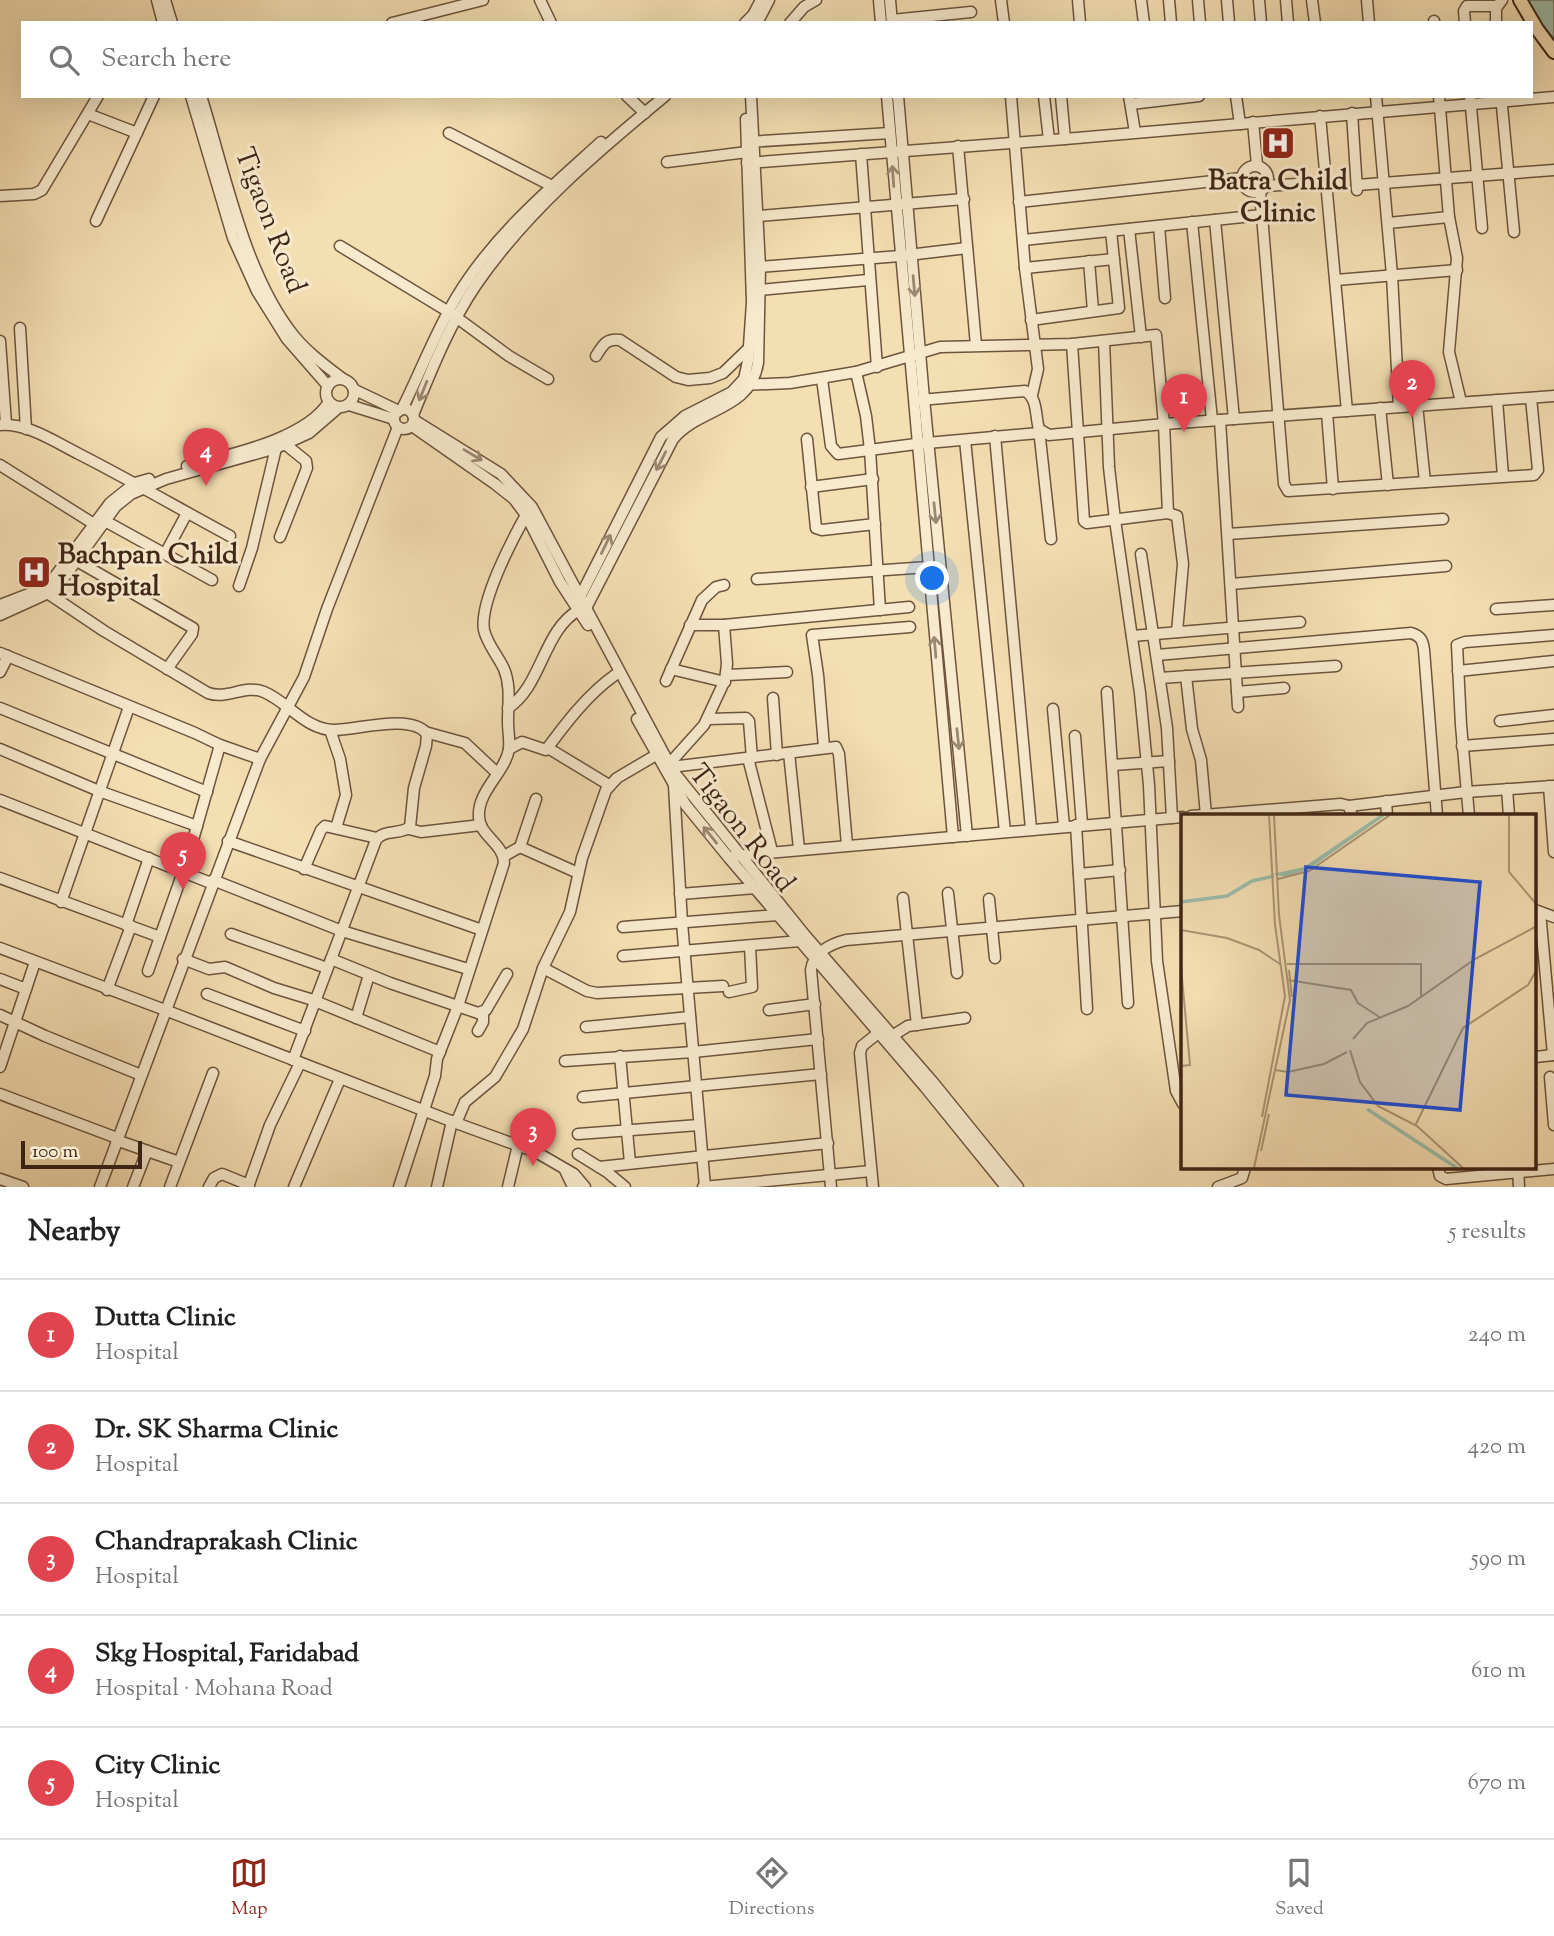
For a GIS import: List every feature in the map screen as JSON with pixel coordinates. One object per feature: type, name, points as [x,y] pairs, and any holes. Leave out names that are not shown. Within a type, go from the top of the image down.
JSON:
[{"type":"main road","points":[[1512,0],[1524,21]]},
{"type":"main road","points":[[1520,0],[1532,21]]},
{"type":"main road","points":[[1533,22],[1554,52]]},
{"type":"main road","points":[[1533,35],[1554,61]]},
{"type":"street","points":[[157,0],[162,21]]},
{"type":"street","points":[[165,0],[171,21]]},
{"type":"street","points":[[400,21],[483,0]]},
{"type":"street","points":[[540,0],[550,21]]},
{"type":"street","points":[[751,21],[761,0]]},
{"type":"street","points":[[751,21],[769,0]]},
{"type":"street","points":[[792,21],[804,7],[816,0]]},
{"type":"street","points":[[879,0],[881,21]]},
{"type":"street","points":[[890,0],[892,21],[971,12]]},
{"type":"street","points":[[1001,0],[1003,21]]},
{"type":"street","points":[[1078,0],[1080,21]]},
{"type":"street","points":[[1141,0],[1144,21]]},
{"type":"street","points":[[1168,0],[1171,21]]},
{"type":"street","points":[[1198,0],[1200,21]]},
{"type":"street","points":[[1227,0],[1229,21]]},
{"type":"street","points":[[1259,0],[1261,21]]},
{"type":"street","points":[[1286,0],[1287,21]]},
{"type":"street","points":[[1312,0],[1315,21]]},
{"type":"street","points":[[1367,0],[1369,21]]},
{"type":"street","points":[[1465,21],[1464,10],[1467,6],[1500,3],[1496,21]]},
{"type":"street","points":[[1533,97],[1554,97]]},
{"type":"street","points":[[0,196],[34,194],[42,190],[97,98]]},
{"type":"street","points":[[96,221],[153,98]]},
{"type":"street","name":"Tigaon Road","points":[[192,98],[228,207],[284,321],[307,349],[343,379]]},
{"type":"street","name":"Tigaon Road","points":[[201,98],[238,249],[275,323],[328,386]]},
{"type":"street","points":[[629,98],[643,111]]},
{"type":"street","points":[[413,420],[409,410],[399,416],[339,405],[326,397],[328,386],[337,379],[348,381],[355,390],[399,416],[404,429],[413,420],[453,315],[515,235],[653,98]]},
{"type":"street","points":[[100,1187],[212,882],[260,759],[304,677],[399,416],[477,267],[507,230],[552,186],[662,98]]},
{"type":"street","points":[[508,708],[522,695],[563,625],[580,604],[673,439],[687,426],[737,398],[758,363],[758,216],[745,98]]},
{"type":"street","points":[[746,385],[752,302],[751,98]]},
{"type":"street","points":[[887,98],[909,357],[928,443],[967,836]]},
{"type":"street","points":[[898,98],[919,352],[916,444],[953,837]]},
{"type":"street","points":[[1011,98],[1025,268],[1038,369],[1032,395],[1039,431],[1051,539]]},
{"type":"street","points":[[1044,98],[1049,140]]},
{"type":"street","points":[[1061,98],[1065,139]]},
{"type":"street","points":[[1135,132],[1130,100],[1164,98]]},
{"type":"street","points":[[1236,98],[1240,124]]},
{"type":"street","points":[[1376,98],[1392,275],[1399,407]]},
{"type":"street","points":[[750,152],[860,155],[892,153],[1378,111],[1439,101],[1501,98],[1514,232]]},
{"type":"street","points":[[1470,99],[1482,228]]},
{"type":"street","points":[[1439,101],[1449,217],[1457,251],[1449,352],[1461,402]]},
{"type":"street","points":[[1352,113],[1357,188],[1385,183],[1554,170]]},
{"type":"street","points":[[88,114],[137,132]]},
{"type":"street","points":[[1320,116],[1348,411]]},
{"type":"street","points":[[1253,122],[1257,165],[1268,173],[1262,215],[1286,489],[1291,492],[1528,475],[1538,471],[1531,398]]},
{"type":"street","points":[[449,133],[552,186]]},
{"type":"street","points":[[667,162],[890,133]]},
{"type":"street","points":[[958,146],[976,345]]},
{"type":"street","points":[[860,155],[877,368]]},
{"type":"street","points":[[1242,178],[1249,167],[1257,165]]},
{"type":"street","points":[[1019,202],[1242,178]]},
{"type":"street","points":[[1242,178],[1248,190],[1326,182]]},
{"type":"street","points":[[758,216],[964,199]]},
{"type":"street","points":[[1023,240],[1262,215]]},
{"type":"street","points":[[1388,223],[1449,217]]},
{"type":"street","points":[[1215,220],[1234,419]]},
{"type":"street","points":[[1192,222],[1228,534],[1238,707]]},
{"type":"street","points":[[1159,226],[1165,298]]},
{"type":"street","points":[[1129,229],[1141,337]]},
{"type":"street","points":[[1031,320],[1119,308],[1111,231]]},
{"type":"street","points":[[340,246],[453,315],[509,356],[548,379]]},
{"type":"street","points":[[760,267],[967,248]]},
{"type":"street","points":[[1025,268],[1114,258]]},
{"type":"street","points":[[1089,261],[1093,311]]},
{"type":"street","points":[[1336,280],[1457,270]]},
{"type":"street","points":[[759,290],[868,280]]},
{"type":"street","points":[[20,327],[26,429]]},
{"type":"street","points":[[746,385],[822,379],[877,368],[940,347],[1072,344],[1156,335],[1168,513]]},
{"type":"street","points":[[596,356],[605,342],[620,340],[676,377],[688,380],[710,378],[723,373],[749,348]]},
{"type":"street","points":[[0,341],[3,425],[26,429],[139,485],[230,536]]},
{"type":"street","points":[[1104,341],[1115,520],[1147,763],[1164,1021],[1175,1091],[1181,1101]]},
{"type":"street","points":[[1072,344],[1083,521],[1087,523],[1168,513],[1177,516],[1182,556],[1177,632]]},
{"type":"street","points":[[856,372],[867,424],[873,479],[880,610]]},
{"type":"street","points":[[822,379],[833,451],[838,454],[1039,431],[1049,435],[1078,434],[1164,424],[1497,400],[1517,395],[1531,398],[1554,396]]},
{"type":"street","points":[[0,606],[46,592],[110,503],[139,485],[284,435],[339,405],[353,401],[355,390]]},
{"type":"street","points":[[918,400],[1025,391],[1032,395]]},
{"type":"street","points":[[1497,400],[1503,476]]},
{"type":"street","points":[[0,615],[59,586],[105,521],[139,485],[281,446],[309,433],[339,405]]},
{"type":"street","points":[[1417,405],[1425,482]]},
{"type":"street","points":[[1380,408],[1388,485]]},
{"type":"street","points":[[1327,413],[1334,489]]},
{"type":"street","name":"Tigaon Road","points":[[413,420],[506,492],[526,515],[560,582],[580,604]]},
{"type":"street","name":"Tigaon Road","points":[[413,420],[484,462],[513,485],[539,518],[615,675],[656,755],[672,772],[685,804],[734,856],[1018,1187]]},
{"type":"street","points":[[995,436],[1031,829]]},
{"type":"street","points":[[807,439],[818,529],[875,524]]},
{"type":"street","points":[[965,440],[1005,832]]},
{"type":"street","points":[[280,537],[307,468],[306,461],[281,446]]},
{"type":"street","points":[[239,586],[281,446]]},
{"type":"street","points":[[0,465],[94,524]]},
{"type":"street","points":[[811,487],[873,479]]},
{"type":"street","points":[[165,554],[187,513]]},
{"type":"street","points":[[399,1187],[440,1052],[502,869],[504,856],[481,825],[479,813],[509,749],[507,678],[486,635],[484,624],[497,573],[526,515]]},
{"type":"street","points":[[1228,534],[1443,519]]},
{"type":"street","points":[[105,521],[212,580]]},
{"type":"street","points":[[1141,554],[1160,678],[1172,818]]},
{"type":"street","points":[[77,561],[202,635]]},
{"type":"street","points":[[1231,584],[1446,566]]},
{"type":"street","points":[[757,579],[928,567]]},
{"type":"street","points":[[666,681],[706,595],[716,587],[724,585]]},
{"type":"street","points":[[46,592],[167,669],[215,695],[225,696],[252,688],[265,692],[306,720],[330,730],[395,724],[418,727],[425,732],[465,743],[496,773]]},
{"type":"street","points":[[580,604],[672,772],[704,1187],[871,1171]]},
{"type":"street","points":[[1496,609],[1554,605]]},
{"type":"street","points":[[690,625],[724,625],[909,607]]},
{"type":"street","points":[[1132,636],[1300,622]]},
{"type":"street","points":[[672,772],[708,719],[726,679],[724,625]]},
{"type":"street","points":[[824,747],[812,635],[910,627]]},
{"type":"street","points":[[167,669],[192,634],[193,628]]},
{"type":"street","points":[[1157,655],[1411,633],[1418,635],[1423,643],[1437,814]]},
{"type":"street","points":[[1469,814],[1457,648],[1461,642],[1554,635]]},
{"type":"street","points":[[0,672],[4,654],[220,745],[260,759]]},
{"type":"street","points":[[1458,671],[1554,662]]},
{"type":"street","points":[[1160,678],[1336,666]]},
{"type":"street","points":[[671,669],[726,679],[787,672]]},
{"type":"street","points":[[509,749],[522,742],[543,750],[548,748],[588,699],[615,675]]},
{"type":"street","points":[[1186,676],[1192,729],[1201,760],[1201,814]]},
{"type":"street","points":[[1237,692],[1284,688]]},
{"type":"street","points":[[1107,692],[1128,1003]]},
{"type":"street","points":[[773,698],[778,755]]},
{"type":"street","points":[[61,902],[129,706]]},
{"type":"street","points":[[0,708],[207,792]]},
{"type":"street","points":[[1053,709],[1063,826]]},
{"type":"street","points":[[1500,721],[1554,715]]},
{"type":"street","points":[[708,719],[747,718],[749,721],[750,758],[772,852]]},
{"type":"street","points":[[330,730],[340,759],[346,795],[336,828]]},
{"type":"street","points":[[409,829],[414,788],[426,746],[425,732]]},
{"type":"street","points":[[1075,736],[1080,919],[1087,1009]]},
{"type":"street","points":[[1462,746],[1554,740]]},
{"type":"street","points":[[193,840],[220,745]]},
{"type":"street","points":[[672,772],[836,747],[839,754],[847,845]]},
{"type":"street","points":[[548,748],[609,785]]},
{"type":"street","points":[[0,749],[99,791],[197,826]]},
{"type":"street","points":[[789,753],[799,849]]},
{"type":"street","points":[[436,1187],[454,1122],[465,1102],[495,1077],[523,1029],[543,968],[570,912],[593,823],[609,785],[656,755]]},
{"type":"street","points":[[1113,765],[1169,761]]},
{"type":"street","points":[[1228,814],[1283,812],[1341,804],[1350,811],[1386,801],[1551,786],[1554,852]]},
{"type":"street","points":[[1507,789],[1509,814]]},
{"type":"street","points":[[504,856],[520,847],[536,799]]},
{"type":"street","points":[[0,800],[342,931],[468,969]]},
{"type":"street","points":[[1386,801],[1387,814]]},
{"type":"street","points":[[734,856],[1181,817]]},
{"type":"street","points":[[209,1187],[214,1178],[222,1174],[248,1186],[297,1062],[329,963],[377,838],[409,829],[425,832],[481,825]]},
{"type":"street","points":[[303,869],[323,828],[336,828],[377,838]]},
{"type":"street","points":[[228,841],[482,930]]},
{"type":"street","points":[[520,847],[579,873]]},
{"type":"street","name":"Tigaon Road","points":[[734,856],[778,915],[800,941],[817,955]]},
{"type":"street","points":[[107,990],[149,858]]},
{"type":"street","points":[[1079,874],[1120,870]]},
{"type":"street","points":[[148,971],[183,872]]},
{"type":"street","points":[[0,878],[160,937]]},
{"type":"street","points":[[680,894],[756,888]]},
{"type":"street","points":[[948,893],[957,973]]},
{"type":"street","points":[[903,898],[917,1025]]},
{"type":"street","points":[[989,900],[995,958]]},
{"type":"street","points":[[831,1187],[811,970],[817,955],[846,940],[1181,911]]},
{"type":"street","points":[[1536,1057],[1554,1055],[1538,911],[1554,917]]},
{"type":"street","points":[[624,927],[778,915]]},
{"type":"street","points":[[231,934],[369,975],[478,1013],[483,1012]]},
{"type":"street","points":[[623,956],[800,941]]},
{"type":"street","points":[[543,968],[597,993],[752,987],[750,946]]},
{"type":"street","points":[[0,948],[549,1157],[574,1174],[585,1187]]},
{"type":"street","points":[[183,959],[209,969],[225,968],[316,1001],[440,1052]]},
{"type":"street","points":[[0,1067],[2,1052],[35,962]]},
{"type":"street","points":[[478,1031],[483,1022],[483,1012],[507,974]]},
{"type":"street","points":[[356,1018],[369,975]]},
{"type":"street","points":[[0,979],[26,989]]},
{"type":"street","points":[[207,993],[305,1031]]},
{"type":"street","points":[[769,1010],[815,1004]]},
{"type":"street","points":[[0,1015],[141,1075]]},
{"type":"street","points":[[586,1027],[690,1017]]},
{"type":"street","points":[[873,1187],[860,1053],[862,1046],[885,1032],[965,1018]]},
{"type":"street","name":"Tigaon Road","points":[[885,1032],[1006,1187]]},
{"type":"street","points":[[565,1061],[693,1052],[818,1039]]},
{"type":"street","points":[[620,1056],[630,1163]]},
{"type":"street","points":[[170,1187],[213,1073]]},
{"type":"street","points":[[583,1097],[821,1074]]},
{"type":"street","points":[[1550,1077],[1554,1125]]},
{"type":"street","points":[[294,1187],[340,1079]]},
{"type":"street","points":[[0,1094],[179,1161]]},
{"type":"street","points":[[578,1134],[699,1125]]},
{"type":"street","points":[[599,1167],[828,1143]]},
{"type":"street","points":[[508,1187],[518,1145]]},
{"type":"street","points":[[133,1187],[147,1151]]},
{"type":"street","points":[[578,1154],[625,1187]]},
{"type":"street","points":[[1536,1170],[1554,1169]]},
{"type":"street","points":[[565,1170],[573,1187]]},
{"type":"street","points":[[1218,1187],[1234,1185],[1242,1178],[1244,1170]]},
{"type":"street","points":[[1438,1170],[1440,1176],[1444,1178],[1518,1170],[1519,1187]]},
{"type":"street","points":[[0,1179],[23,1187]]},
{"type":"shaded area","points":[[1526,0],[1554,0],[1554,39],[1538,20]]},
{"type":"place","name":"Batra Child Clinic","points":[[1278,143]]},
{"type":"place","name":"Dr. SK Sharma Clinic","points":[[1412,418]]},
{"type":"place","name":"Dutta Clinic","points":[[1184,432]]},
{"type":"place","name":"Skg Hospital, Faridabad","points":[[206,486]]},
{"type":"place","name":"Bachpan Child Hospital","points":[[34,572]]},
{"type":"place","name":"City Clinic","points":[[183,890]]},
{"type":"place","name":"Chandraprakash Clinic","points":[[533,1166]]}]
